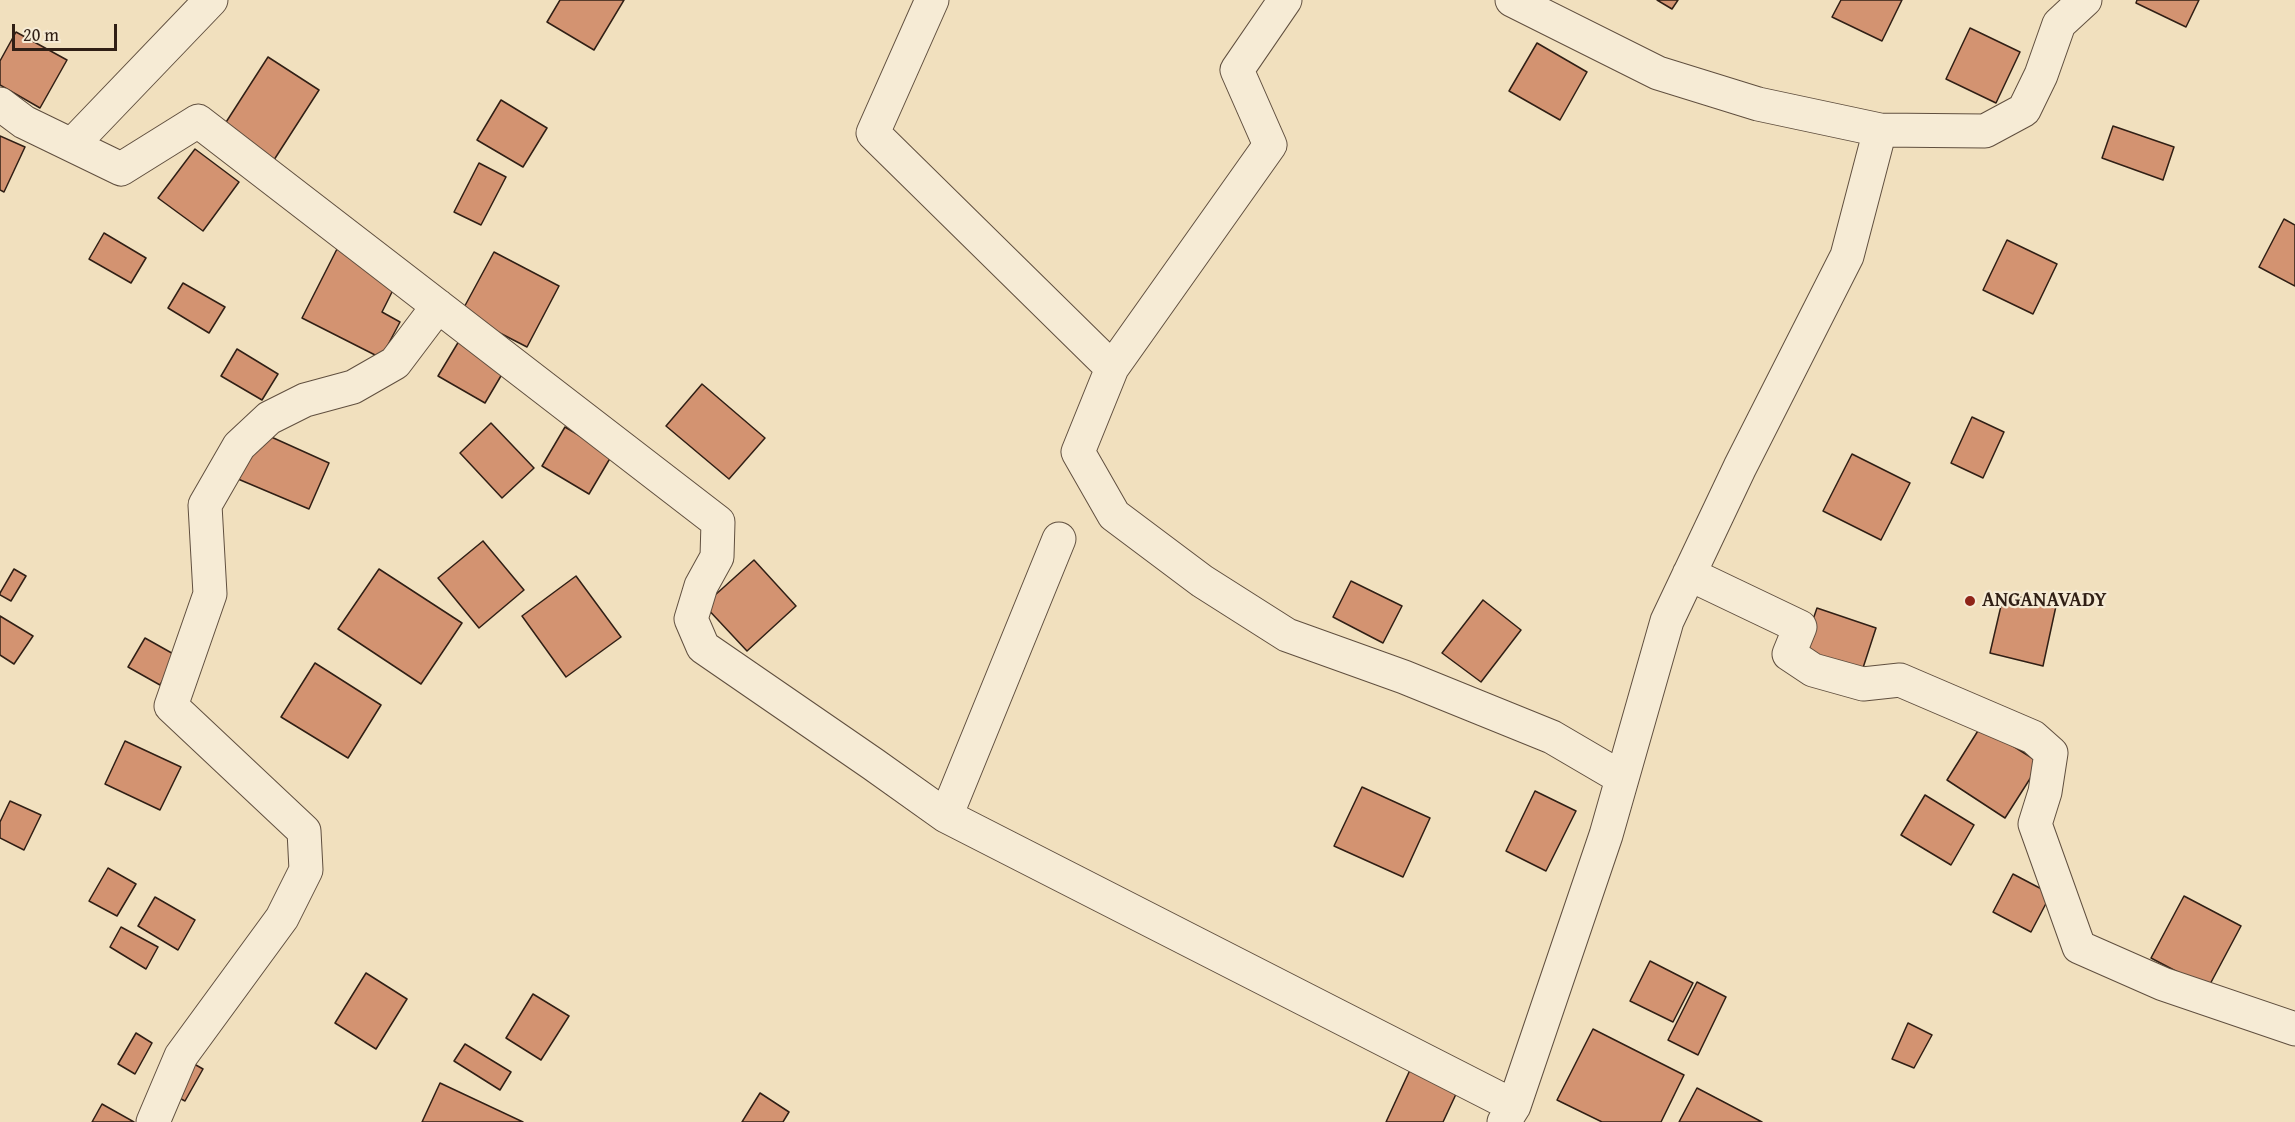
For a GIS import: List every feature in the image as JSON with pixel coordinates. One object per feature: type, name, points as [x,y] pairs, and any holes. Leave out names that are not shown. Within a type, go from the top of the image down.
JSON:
[{"type":"street","points":[[72,146],[211,0]]},
{"type":"street","points":[[932,0],[873,133],[1112,368]]},
{"type":"street","points":[[1285,0],[1237,70],[1270,145],[1112,368],[1078,452],[1114,515],[1202,581],[1287,635],[1404,677],[1552,737],[1622,778]]},
{"type":"street","points":[[1512,0],[1658,73],[1758,104],[1880,130],[1985,131],[2025,110],[2041,75],[2059,24],[2085,0]]},
{"type":"street","points":[[0,104],[24,122],[121,170],[198,121],[718,522],[717,557],[702,586],[691,619],[703,647],[946,816],[1509,1114],[1606,835],[1667,621],[1740,467],[1847,256],[1880,130]]},
{"type":"street","points":[[153,1122],[181,1056],[282,918],[306,870],[304,831],[171,706],[210,594],[205,505],[239,446],[269,418],[305,400],[353,387],[395,363],[438,306]]},
{"type":"street","points":[[946,816],[1059,539]]},
{"type":"street","points":[[1689,574],[1800,627],[1789,654],[1813,670],[1863,684],[1900,680],[2033,736],[2051,753],[2045,792],[2036,824],[2079,947],[2163,984],[2295,1029]]},
{"type":"building","points":[[560,0],[624,0],[594,50],[547,22]]},
{"type":"building","points":[[1657,0],[1678,0],[1672,9]]},
{"type":"building","points":[[1841,0],[1902,0],[1882,41],[1832,17]]},
{"type":"building","points":[[2137,0],[2199,0],[2186,27],[2136,3]]},
{"type":"building","points":[[1970,28],[2020,52],[1996,103],[1946,79]]},
{"type":"building","points":[[16,32],[67,60],[40,108],[0,85],[0,61]]},
{"type":"building","points":[[1537,43],[1587,72],[1560,120],[1509,91]]},
{"type":"building","points":[[268,57],[319,90],[272,163],[221,130]]},
{"type":"building","points":[[501,100],[547,128],[523,167],[477,140]]},
{"type":"building","points":[[2113,126],[2174,147],[2163,180],[2102,158]]},
{"type":"building","points":[[0,136],[25,147],[4,192],[0,190]]},
{"type":"building","points":[[195,149],[239,182],[203,231],[158,198]]},
{"type":"building","points":[[479,163],[506,177],[481,225],[454,212]]},
{"type":"building","points":[[2284,219],[2295,225],[2295,286],[2259,267]]},
{"type":"building","points":[[104,233],[146,258],[131,283],[89,259]]},
{"type":"building","points":[[2007,240],[2057,264],[2033,314],[1983,290]]},
{"type":"building","points":[[337,249],[398,280],[382,312],[400,322],[381,358],[302,318]]},
{"type":"building","points":[[494,252],[559,286],[527,347],[461,313]]},
{"type":"building","points":[[183,283],[225,307],[209,333],[168,308]]},
{"type":"building","points":[[462,336],[508,364],[485,403],[438,376]]},
{"type":"building","points":[[237,349],[278,374],[262,400],[221,376]]},
{"type":"building","points":[[702,384],[765,438],[729,479],[666,426]]},
{"type":"building","points":[[1972,417],[2004,432],[1983,478],[1951,463]]},
{"type":"building","points":[[491,423],[534,468],[502,498],[460,453]]},
{"type":"building","points":[[565,427],[612,455],[589,494],[542,466]]},
{"type":"building","points":[[258,431],[329,463],[309,509],[238,479]]},
{"type":"building","points":[[1852,454],[1910,483],[1881,540],[1823,511]]},
{"type":"building","points":[[483,541],[524,590],[479,628],[438,578]]},
{"type":"building","points":[[754,560],[796,606],[747,651],[704,605]]},
{"type":"building","points":[[14,569],[26,576],[11,601],[0,593]]},
{"type":"building","points":[[379,569],[462,623],[421,684],[338,629]]},
{"type":"building","points":[[576,576],[621,637],[566,677],[522,616]]},
{"type":"building","points":[[1351,581],[1402,606],[1383,643],[1333,617]]},
{"type":"building","points":[[2004,593],[2056,606],[2043,666],[1990,653]]},
{"type":"building","points":[[1483,600],[1521,630],[1481,682],[1442,653]]},
{"type":"building","points":[[1817,608],[1876,628],[1861,674],[1801,654]]},
{"type":"building","points":[[0,616],[33,636],[14,664],[0,655]]},
{"type":"building","points":[[145,638],[177,656],[160,685],[128,667]]},
{"type":"building","points":[[315,663],[381,705],[348,758],[281,717]]},
{"type":"building","points":[[1981,726],[2040,763],[2005,818],[1947,780]]},
{"type":"building","points":[[125,741],[181,767],[160,810],[105,784]]},
{"type":"building","points":[[1362,787],[1430,818],[1403,877],[1334,846]]},
{"type":"building","points":[[1535,791],[1576,811],[1546,871],[1506,851]]},
{"type":"building","points":[[1925,795],[1974,825],[1951,865],[1901,835]]},
{"type":"building","points":[[10,801],[41,815],[24,850],[0,838],[0,822]]},
{"type":"building","points":[[108,868],[136,884],[117,916],[89,901]]},
{"type":"building","points":[[2013,874],[2051,894],[2031,932],[1993,912]]},
{"type":"building","points":[[2184,896],[2241,926],[2208,988],[2151,958]]},
{"type":"building","points":[[155,897],[195,920],[178,950],[138,926]]},
{"type":"building","points":[[121,927],[158,947],[146,969],[110,947]]},
{"type":"building","points":[[1650,961],[1693,983],[1673,1022],[1630,1001]]},
{"type":"building","points":[[366,973],[407,999],[376,1049],[335,1023]]},
{"type":"building","points":[[1697,982],[1726,997],[1698,1055],[1668,1040]]},
{"type":"building","points":[[533,994],[569,1016],[541,1060],[506,1038]]},
{"type":"building","points":[[1908,1023],[1932,1035],[1914,1068],[1892,1059]]},
{"type":"building","points":[[1593,1029],[1684,1075],[1661,1122],[1602,1122],[1557,1100]]},
{"type":"building","points":[[136,1033],[152,1043],[135,1074],[118,1064]]},
{"type":"building","points":[[465,1044],[511,1072],[500,1090],[454,1061]]},
{"type":"building","points":[[187,1060],[203,1069],[185,1101],[168,1092]]},
{"type":"building","points":[[1410,1070],[1457,1092],[1443,1122],[1386,1122]]},
{"type":"building","points":[[440,1083],[523,1122],[422,1122]]},
{"type":"building","points":[[1697,1088],[1762,1122],[1679,1122]]},
{"type":"building","points":[[760,1093],[789,1112],[783,1122],[742,1122]]},
{"type":"building","points":[[102,1104],[134,1122],[92,1122]]},
{"type":"place","name":"ANGANAVADY","points":[[1970,601]]}]
